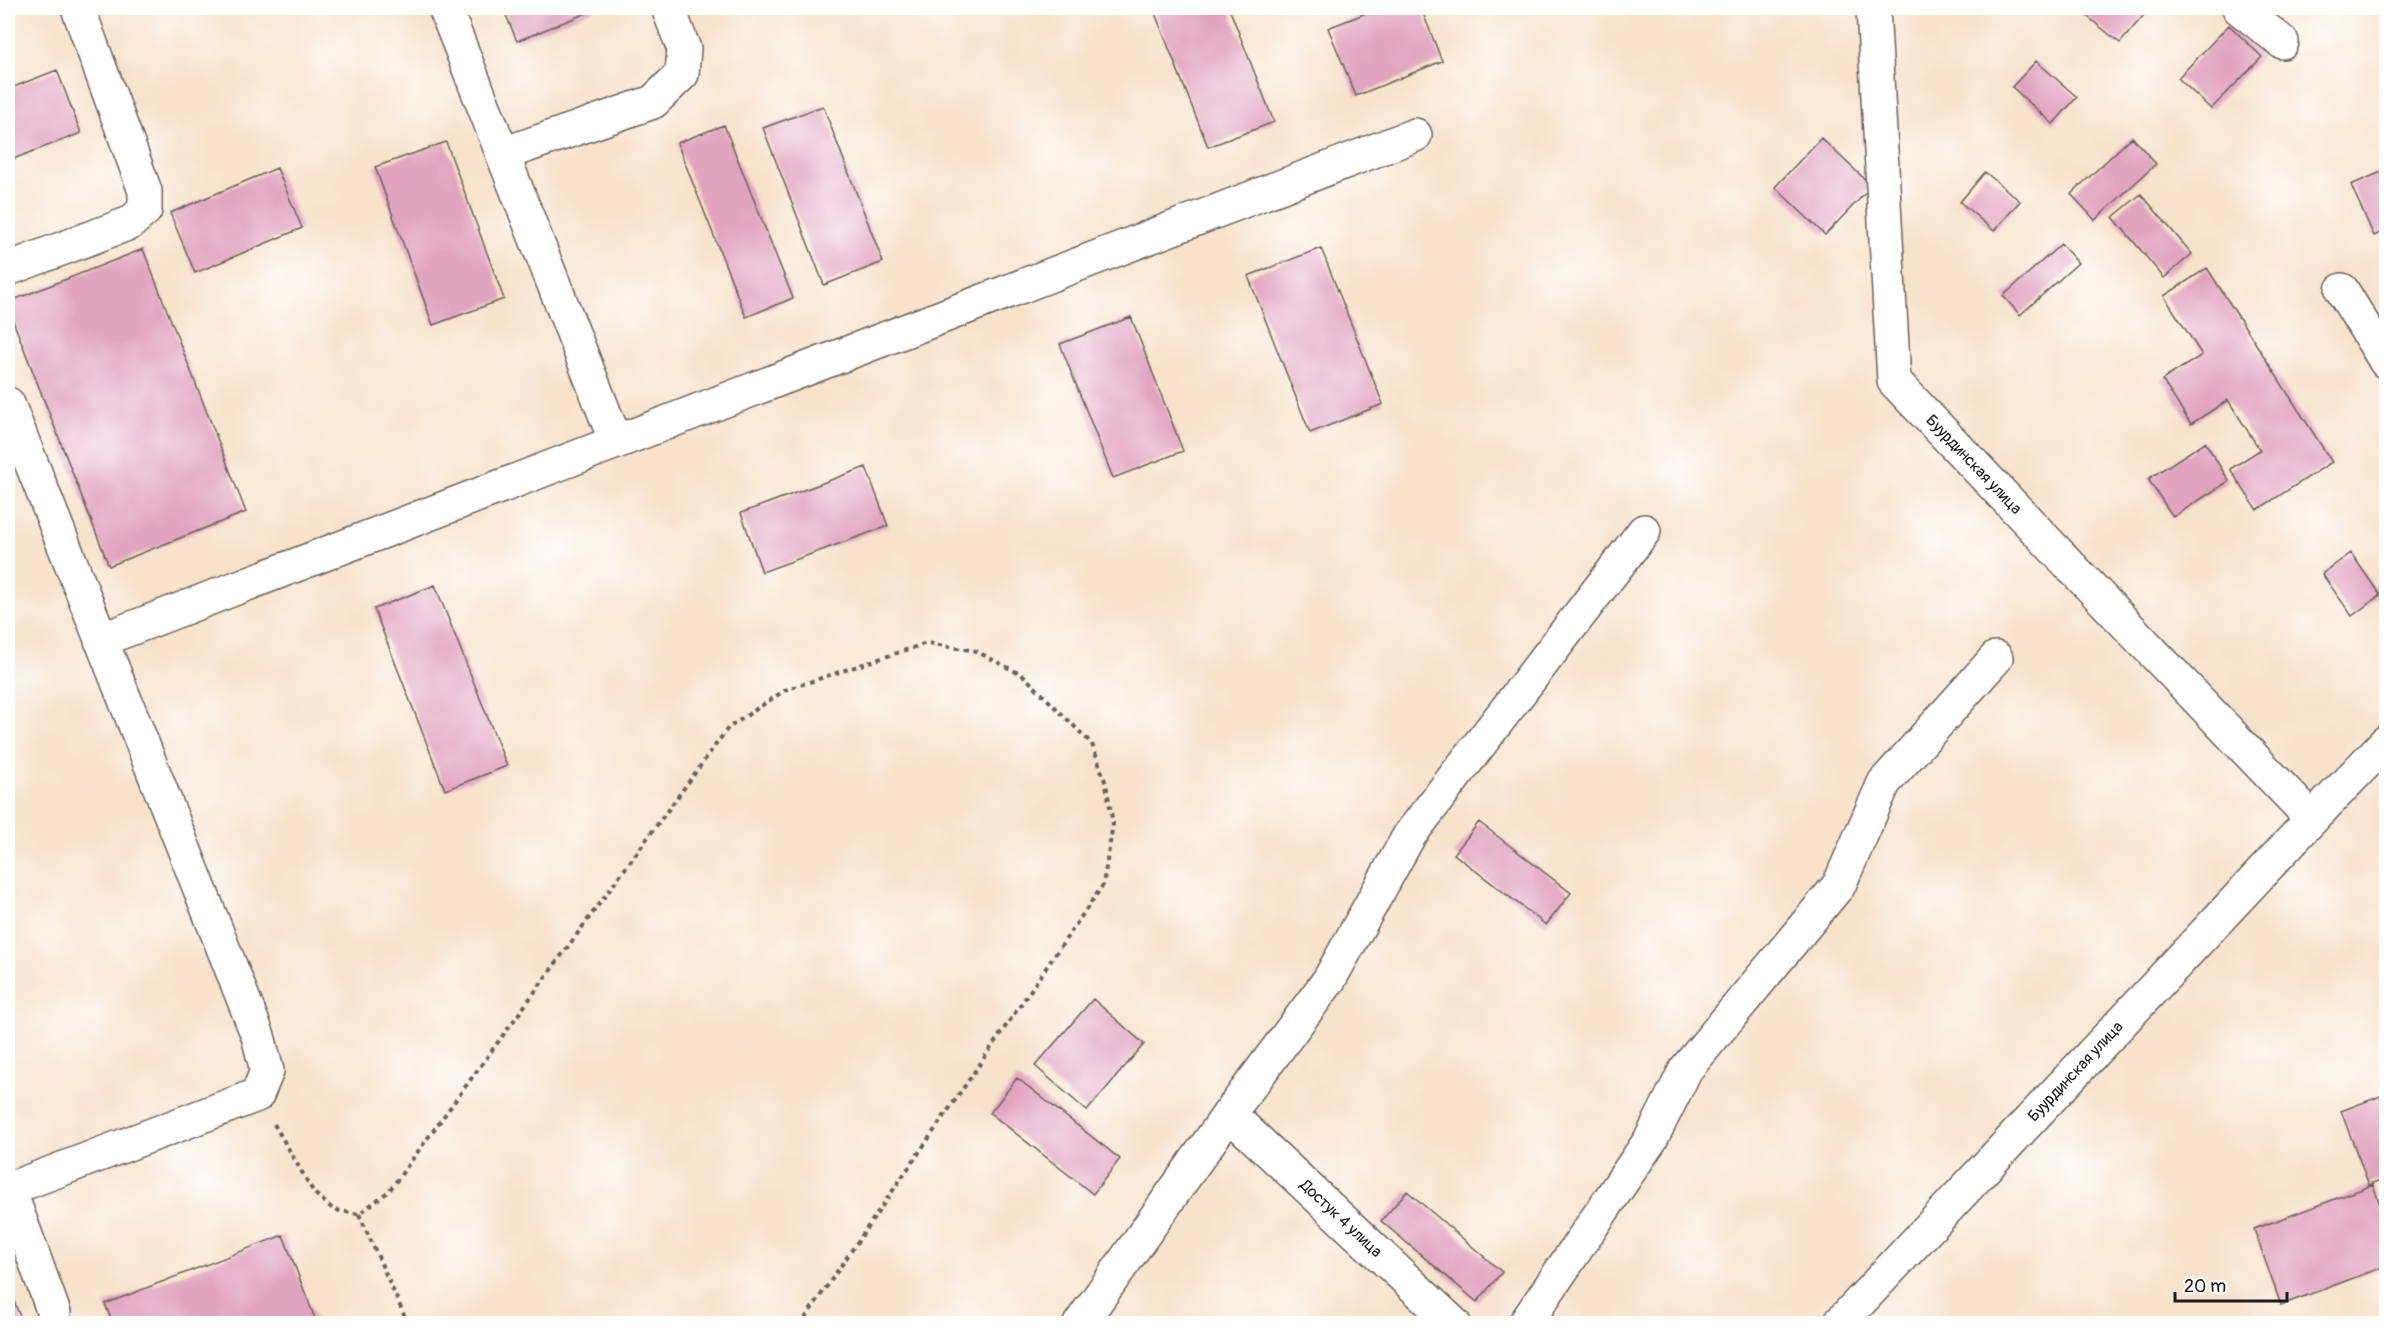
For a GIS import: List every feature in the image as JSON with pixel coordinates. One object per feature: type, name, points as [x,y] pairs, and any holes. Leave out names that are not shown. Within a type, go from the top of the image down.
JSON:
[{"type":"street","points":[[8,268],[130,224],[145,210],[145,191],[78,8]]},
{"type":"street","points":[[445,8],[616,442]]},
{"type":"street","points":[[503,154],[653,102],[682,74],[684,50],[668,8]]},
{"type":"street","name":"Буурдинская улица","points":[[1873,8],[1894,381],[2312,819]]},
{"type":"street","points":[[2239,8],[2282,42]]},
{"type":"street","points":[[101,640],[1415,135]]},
{"type":"street","points":[[2342,290],[2386,362]]},
{"type":"street","points":[[8,404],[258,1036],[267,1071],[257,1095],[8,1187],[54,1313]]},
{"type":"street","points":[[1080,1323],[1228,1114],[1329,980],[1409,836],[1644,531]]},
{"type":"street","points":[[1525,1323],[1651,1139],[1686,1069],[1839,885],[1884,783],[1996,658]]},
{"type":"street","name":"Буурдинская улица","points":[[1839,1323],[2386,742]]},
{"type":"street","name":"Достук 4 улица","points":[[1228,1114],[1454,1323]]},
{"type":"path","points":[[257,1095],[314,1193],[334,1210],[359,1214],[389,1191],[728,728],[786,690],[927,643],[976,651],[1024,676],[1092,744],[1106,784],[1113,824],[1103,885],[801,1323]]},
{"type":"path","points":[[359,1214],[408,1323]]},
{"type":"building","points":[[503,8],[593,8],[594,10],[517,41]]},
{"type":"building","points":[[1153,8],[1229,8],[1274,122],[1208,147]]},
{"type":"building","points":[[1379,8],[1421,8],[1442,61],[1356,96],[1328,28]]},
{"type":"building","points":[[2087,8],[2150,8],[2120,43],[2083,13]]},
{"type":"building","points":[[2229,25],[2262,57],[2211,109],[2178,78]]},
{"type":"building","points":[[2036,61],[2077,97],[2053,124],[2012,87]]},
{"type":"building","points":[[57,70],[81,133],[8,161],[8,89]]},
{"type":"building","points":[[823,106],[883,262],[824,285],[763,128]]},
{"type":"building","points":[[724,125],[793,298],[746,317],[677,143]]},
{"type":"building","points":[[2132,137],[2156,164],[2095,220],[2071,194]]},
{"type":"building","points":[[1821,138],[1872,186],[1825,235],[1775,187]]},
{"type":"building","points":[[446,142],[504,299],[433,325],[375,167]]},
{"type":"building","points":[[277,168],[302,228],[195,273],[170,213]]},
{"type":"building","points":[[2386,170],[2386,230],[2374,236],[2351,185]]},
{"type":"building","points":[[1985,172],[2020,201],[1994,231],[1960,202]]},
{"type":"building","points":[[2141,194],[2192,254],[2164,278],[2113,217]]},
{"type":"building","points":[[2061,244],[2078,263],[2020,315],[2003,296]]},
{"type":"building","points":[[1321,248],[1383,404],[1310,433],[1248,276]]},
{"type":"building","points":[[143,249],[246,512],[109,566],[8,308],[8,302]]},
{"type":"building","points":[[2207,268],[2332,462],[2257,510],[2230,469],[2260,450],[2228,400],[2191,424],[2162,380],[2202,355],[2164,296]]},
{"type":"building","points":[[1131,317],[1183,451],[1113,478],[1060,344]]},
{"type":"building","points":[[2205,442],[2229,481],[2173,517],[2148,479]]},
{"type":"building","points":[[866,467],[888,526],[762,572],[741,513]]},
{"type":"building","points":[[2351,553],[2380,595],[2352,616],[2322,574]]},
{"type":"building","points":[[435,585],[507,766],[445,790],[374,609]]},
{"type":"building","points":[[1479,822],[1571,893],[1546,925],[1454,854]]},
{"type":"building","points":[[1093,999],[1144,1044],[1087,1111],[1035,1066]]},
{"type":"building","points":[[1017,1078],[1120,1159],[1093,1194],[990,1113]]},
{"type":"building","points":[[2386,1094],[2386,1178],[2369,1185],[2341,1111]]},
{"type":"building","points":[[2373,1185],[2386,1222],[2386,1266],[2281,1305],[2254,1229]]},
{"type":"building","points":[[1407,1191],[1502,1272],[1477,1302],[1381,1221]]},
{"type":"building","points":[[283,1235],[317,1324],[113,1324],[105,1304]]},
{"type":"building","points":[[8,1286],[23,1324],[8,1324]]}]
